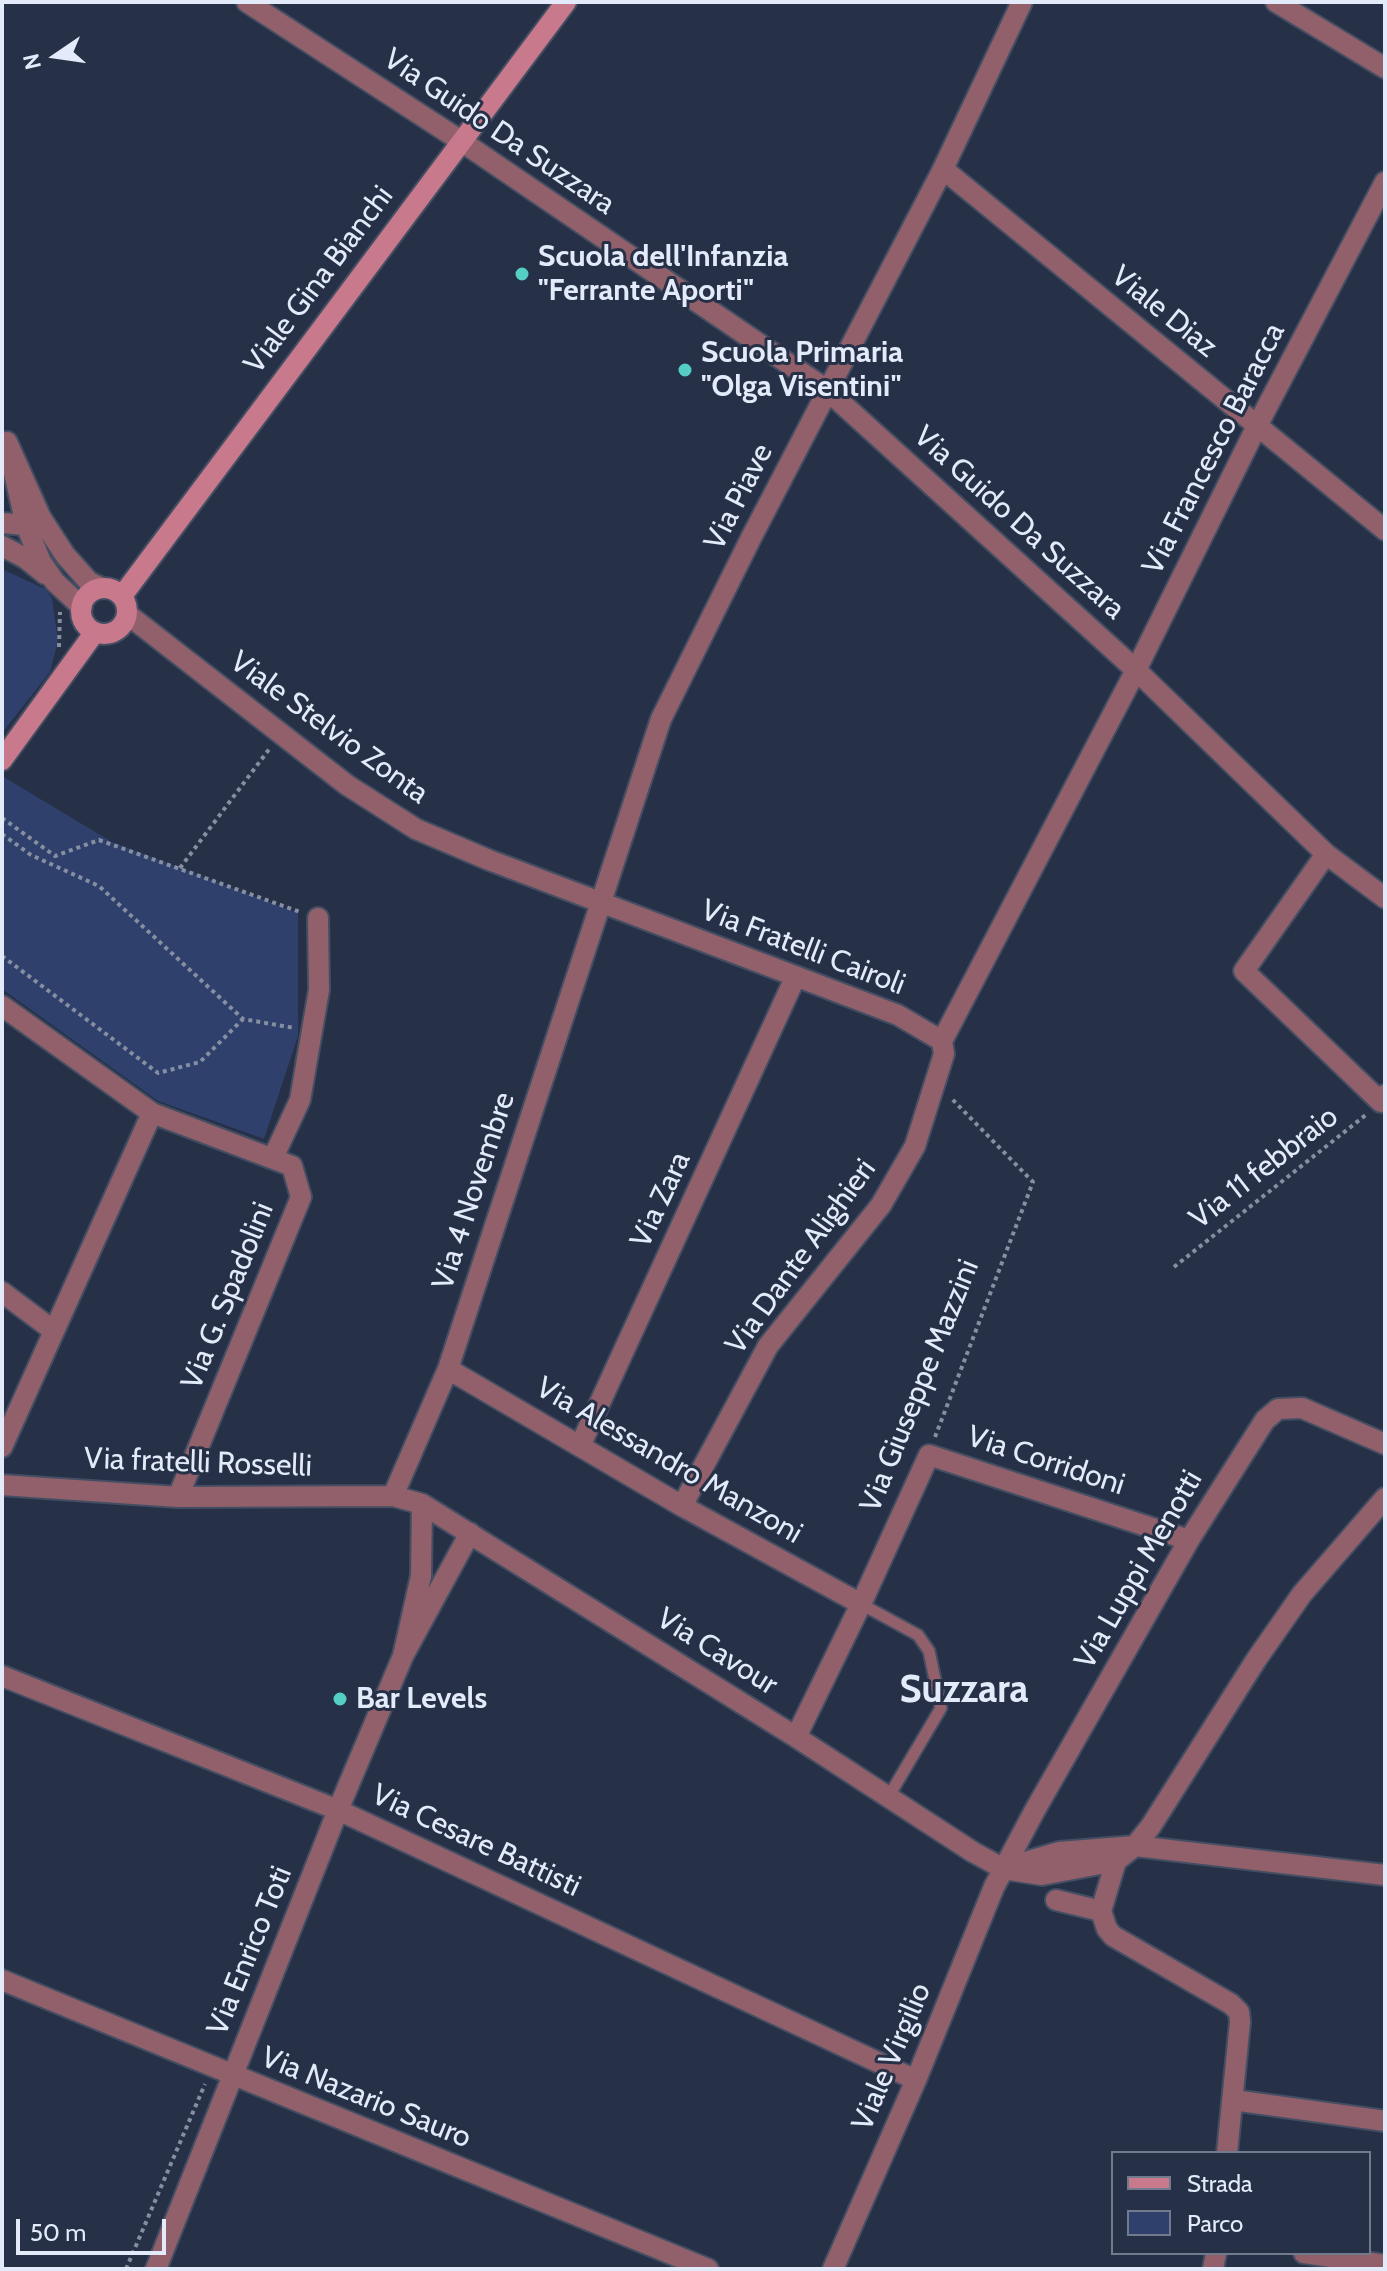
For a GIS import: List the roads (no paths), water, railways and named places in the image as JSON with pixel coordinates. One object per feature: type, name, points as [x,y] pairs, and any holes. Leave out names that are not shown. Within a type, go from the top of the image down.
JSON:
[{"type":"street","name":"Via Guido Da Suzzara","points":[[247,2],[461,141],[827,390],[1136,670],[1326,854],[1385,898]]},
{"type":"street","name":"Viale Gina Bianchi","points":[[124,605],[461,141],[566,2]]},
{"type":"street","name":"Via Piave","points":[[600,901],[661,719],[943,169],[1022,2]]},
{"type":"street","points":[[1276,2],[1385,68]]},
{"type":"street","name":"Viale Diaz","points":[[943,169],[1385,530]]},
{"type":"street","name":"Via Francesco Baracca","points":[[942,1041],[1385,182]]},
{"type":"street","points":[[4,436],[41,518],[65,555],[89,582],[102,588]]},
{"type":"street","points":[[4,436],[26,525],[41,562],[55,582]]},
{"type":"street","points":[[2,523],[26,525],[34,529],[41,539],[65,555]]},
{"type":"street","points":[[2,546],[25,558],[82,607]]},
{"type":"street","points":[[102,588],[109,588],[124,605],[125,621],[115,631],[95,632],[84,622],[82,607],[88,594],[102,588]]},
{"type":"street","name":"Viale Stelvio Zonta","points":[[124,605],[347,785],[416,829],[600,901]]},
{"type":"street","points":[[2,760],[95,632]]},
{"type":"street","points":[[1326,854],[1244,971],[1383,1099]]},
{"type":"street","name":"Via Fratelli Cairoli","points":[[600,901],[898,1015],[942,1041]]},
{"type":"street","name":"Via 4 Novembre","points":[[393,1496],[448,1369],[600,901]]},
{"type":"street","points":[[273,1158],[300,1100],[319,990],[318,918]]},
{"type":"street","name":"Via Zara","points":[[580,1446],[795,978]]},
{"type":"street","name":"Via G. Spadolini","points":[[2,1006],[152,1113],[292,1166],[301,1197],[178,1497]]},
{"type":"street","name":"Via Dante Alighieri","points":[[682,1506],[768,1346],[881,1205],[915,1146],[944,1054],[942,1041]]},
{"type":"street","points":[[2,1447],[152,1113]]},
{"type":"street","points":[[2,1292],[54,1331]]},
{"type":"street","name":"Via Alessandro Manzoni","points":[[448,1369],[682,1506],[861,1604]]},
{"type":"street","name":"Via Luppi Menotti","points":[[1004,1869],[1189,1540],[1265,1420],[1278,1409],[1302,1408],[1385,1444]]},
{"type":"street","name":"Via Corridoni","points":[[929,1455],[1189,1540]]},
{"type":"street","name":"Via Giuseppe Mazzini","points":[[796,1737],[929,1455]]},
{"type":"street","name":"Via fratelli Rosselli","points":[[2,1485],[178,1497],[393,1496]]},
{"type":"street","name":"Via Cavour","points":[[393,1496],[422,1504],[470,1533],[1004,1869]]},
{"type":"street","points":[[1004,1869],[1042,1875],[1116,1861],[1135,1846],[1302,1594],[1385,1498]]},
{"type":"street","name":"Via Enrico Toti","points":[[403,1656],[421,1576],[422,1504]]},
{"type":"street","name":"Via Enrico Toti","points":[[156,2269],[338,1810],[403,1656],[470,1533]]},
{"type":"street","name":"Via Cesare Battisti","points":[[2,1676],[338,1810],[916,2080]]},
{"type":"street","points":[[1004,1869],[1059,1852],[1135,1846],[1385,1875]]},
{"type":"street","points":[[1116,1861],[1101,1911],[1102,1920],[1113,1936],[1231,2004],[1239,2012],[1227,2151]]},
{"type":"street","name":"Viale Virgilio","points":[[833,2269],[1004,1869]]},
{"type":"street","points":[[1056,1900],[1101,1911]]},
{"type":"street","name":"Via Nazario Sauro","points":[[2,1980],[708,2269]]},
{"type":"street","points":[[1233,2100],[1385,2121]]},
{"type":"street","points":[[1318,2255],[1385,2265]]},
{"type":"lane","points":[[861,1604],[918,1635],[929,1651],[941,1708],[889,1796]]},
{"type":"place","name":"Scuola dell'Infanzia \"Ferrante Aporti\"","points":[[522,274]]},
{"type":"place","name":"Scuola Primaria \"Olga Visentini\"","points":[[685,370]]},
{"type":"place","name":"Bar Levels","points":[[340,1699]]},
{"type":"district","name":"Suzzara","points":[[964,1691]]}]
